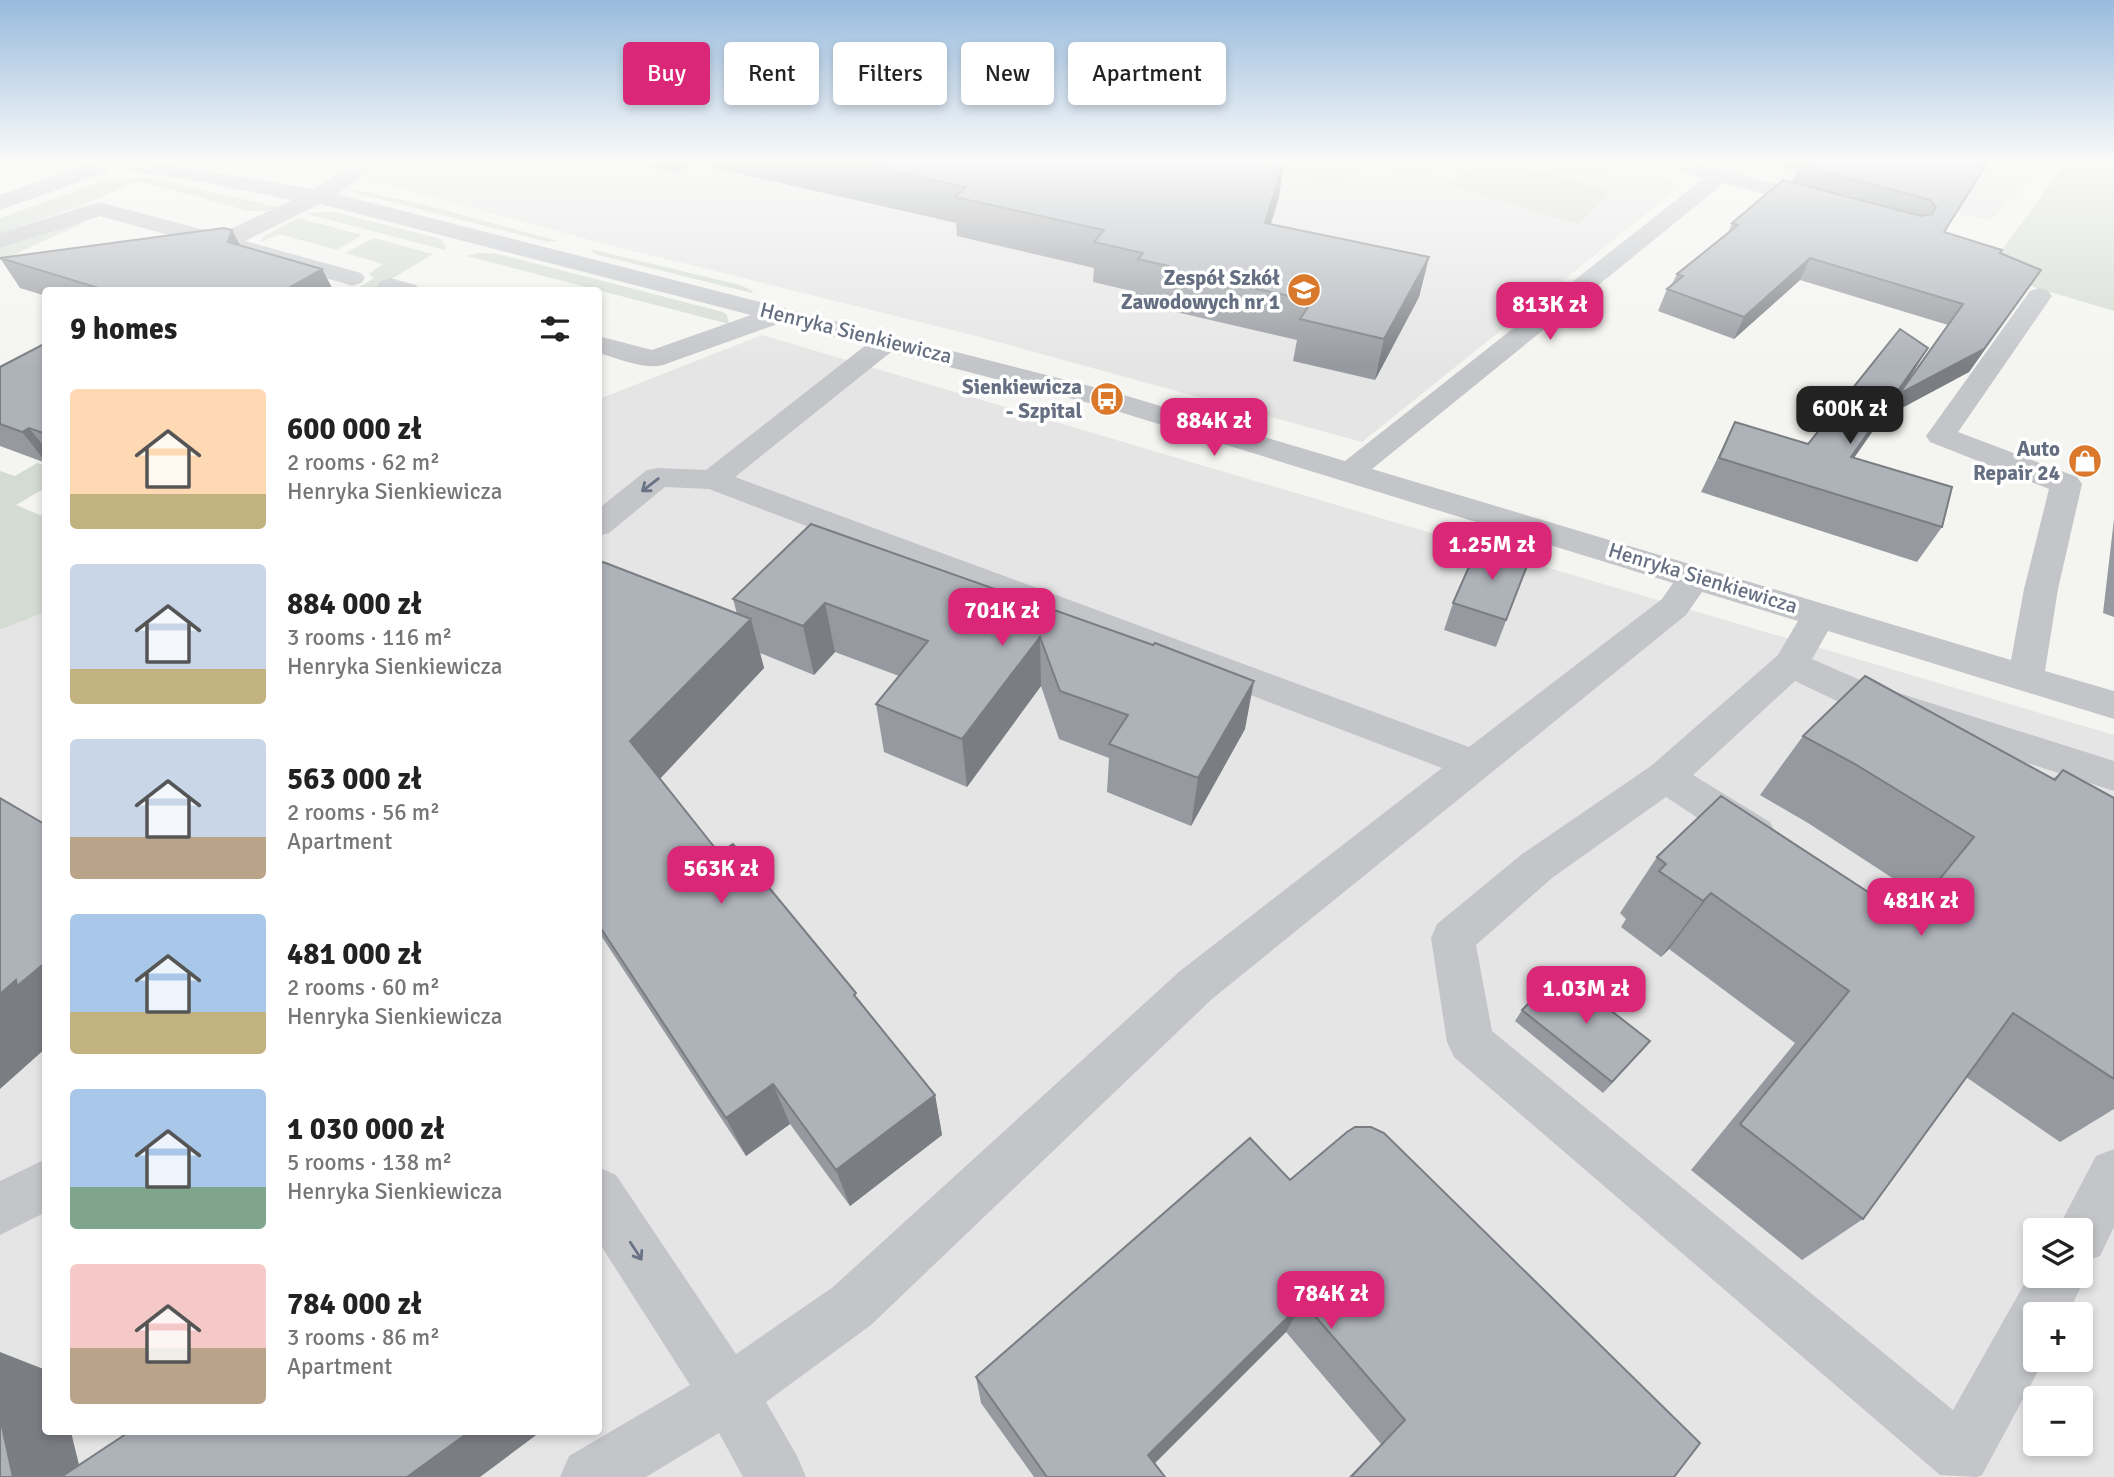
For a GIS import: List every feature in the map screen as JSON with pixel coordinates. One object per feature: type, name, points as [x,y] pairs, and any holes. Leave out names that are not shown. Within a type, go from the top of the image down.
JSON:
[{"type":"street","points":[[0,241],[37,229]]},
{"type":"street","points":[[174,229],[352,278]]},
{"type":"street","points":[[223,242],[250,229]]},
{"type":"street","name":"Henryka Sienkiewicza","points":[[447,229],[1107,399],[2114,705]]},
{"type":"street","points":[[1350,472],[1654,229]]},
{"type":"street","points":[[2026,677],[2041,589],[2066,484],[1941,436],[2039,296]]},
{"type":"street","points":[[602,345],[653,359],[780,314]]},
{"type":"street","points":[[713,480],[888,341]]},
{"type":"street","points":[[602,523],[658,477],[713,480],[1475,765]]},
{"type":"street","points":[[590,1477],[729,1394],[852,1306],[1196,985],[1674,607],[1695,576]]},
{"type":"street","points":[[1820,614],[1791,664],[1665,777],[1537,866],[1453,938],[1471,1042],[1961,1454],[2023,1342]]},
{"type":"street","points":[[1791,664],[1854,693],[2114,776]]},
{"type":"street","points":[[1665,777],[1789,856]]},
{"type":"street","points":[[2091,1218],[2114,1174]]},
{"type":"street","points":[[0,1209],[42,1186]]},
{"type":"street","points":[[602,1200],[729,1394],[776,1477]]},
{"type":"shaded area","points":[[55,229],[70,229],[0,261],[0,247]]},
{"type":"shaded area","points":[[278,229],[339,229],[362,235],[337,250],[279,234],[261,242],[263,237]]},
{"type":"shaded area","points":[[364,229],[401,229],[441,239],[445,250]]},
{"type":"shaded area","points":[[497,229],[514,229],[558,241],[548,242]]},
{"type":"shaded area","points":[[550,229],[1627,229],[1362,442],[976,336]]},
{"type":"shaded area","points":[[2017,229],[2114,229],[2114,311],[2017,282],[1990,266]]},
{"type":"shaded area","points":[[374,238],[433,254],[378,287],[359,287],[374,278],[369,274],[383,264],[345,253]]},
{"type":"shaded area","points":[[590,249],[740,285],[753,291],[752,293],[594,254]]},
{"type":"shaded area","points":[[494,253],[723,312],[727,315],[729,324],[602,291],[602,287],[586,287],[467,256]]},
{"type":"shaded area","points":[[762,335],[2114,735],[2114,1477],[0,1477],[0,630],[42,613],[42,1435],[602,1435],[602,398]]},
{"type":"shaded area","points":[[37,463],[42,464],[42,490],[16,505],[42,516],[42,613],[0,630],[0,471],[15,476]]},
{"type":"building","points":[[228,229],[232,230],[228,242],[322,269],[290,287],[95,287],[0,258]]},
{"type":"building","points":[[1099,229],[1294,229],[1429,257],[1384,339],[1300,319],[1312,301],[1166,269],[1168,266],[1138,259],[1143,253],[1094,242],[1104,230]]},
{"type":"building","points":[[1733,229],[1946,229],[1944,232],[2002,250],[2000,253],[2041,270],[1984,349],[1899,394],[1963,304],[1810,258],[1744,317],[1667,289],[1683,276],[1677,274]]},
{"type":"building","points":[[1900,329],[1928,348],[1851,457],[1952,487],[1942,527],[1719,458],[1735,422],[1808,444]]},
{"type":"building","points":[[42,345],[42,433],[29,428],[22,432],[0,424],[0,367]]},
{"type":"building","points":[[811,524],[1153,645],[1155,643],[1254,681],[1198,778],[1109,744],[1128,715],[1060,691],[1040,637],[962,739],[876,704],[928,641],[825,603],[803,626],[733,599]]},
{"type":"building","points":[[1479,544],[1530,558],[1506,620],[1453,603]]},
{"type":"building","points":[[602,563],[751,619],[630,741],[719,853],[733,844],[856,993],[854,995],[935,1095],[836,1170],[773,1084],[726,1118],[602,930]]},
{"type":"building","points":[[1865,676],[2055,780],[2063,770],[2114,798],[2114,1079],[2013,1013],[1863,1219],[1740,1124],[1849,991],[1711,893],[1703,901],[1659,871],[1666,864],[1657,857],[1721,796],[1908,918],[1974,837],[1855,764],[1803,736]]},
{"type":"building","points":[[0,798],[42,823],[42,965],[17,986],[16,980],[0,994]]},
{"type":"building","points":[[1560,971],[1650,1041],[1612,1082],[1522,1010]]},
{"type":"building","points":[[1355,1127],[1371,1127],[1384,1133],[1700,1443],[1674,1477],[1351,1477],[1405,1420],[1303,1302],[1148,1455],[1165,1477],[1047,1477],[976,1377],[1250,1138],[1290,1180]]},
{"type":"building","points":[[0,1417],[13,1477],[0,1477]]},
{"type":"building","points":[[124,1435],[465,1435],[407,1477],[61,1477]]},
{"type":"place","name":"Zespół Szkół Zawodowych nr 1","points":[[1304,290]]},
{"type":"place","name":"Sienkiewicza - Szpital","points":[[1107,399]]},
{"type":"place","name":"Auto Repair 24","points":[[2085,461]]}]
